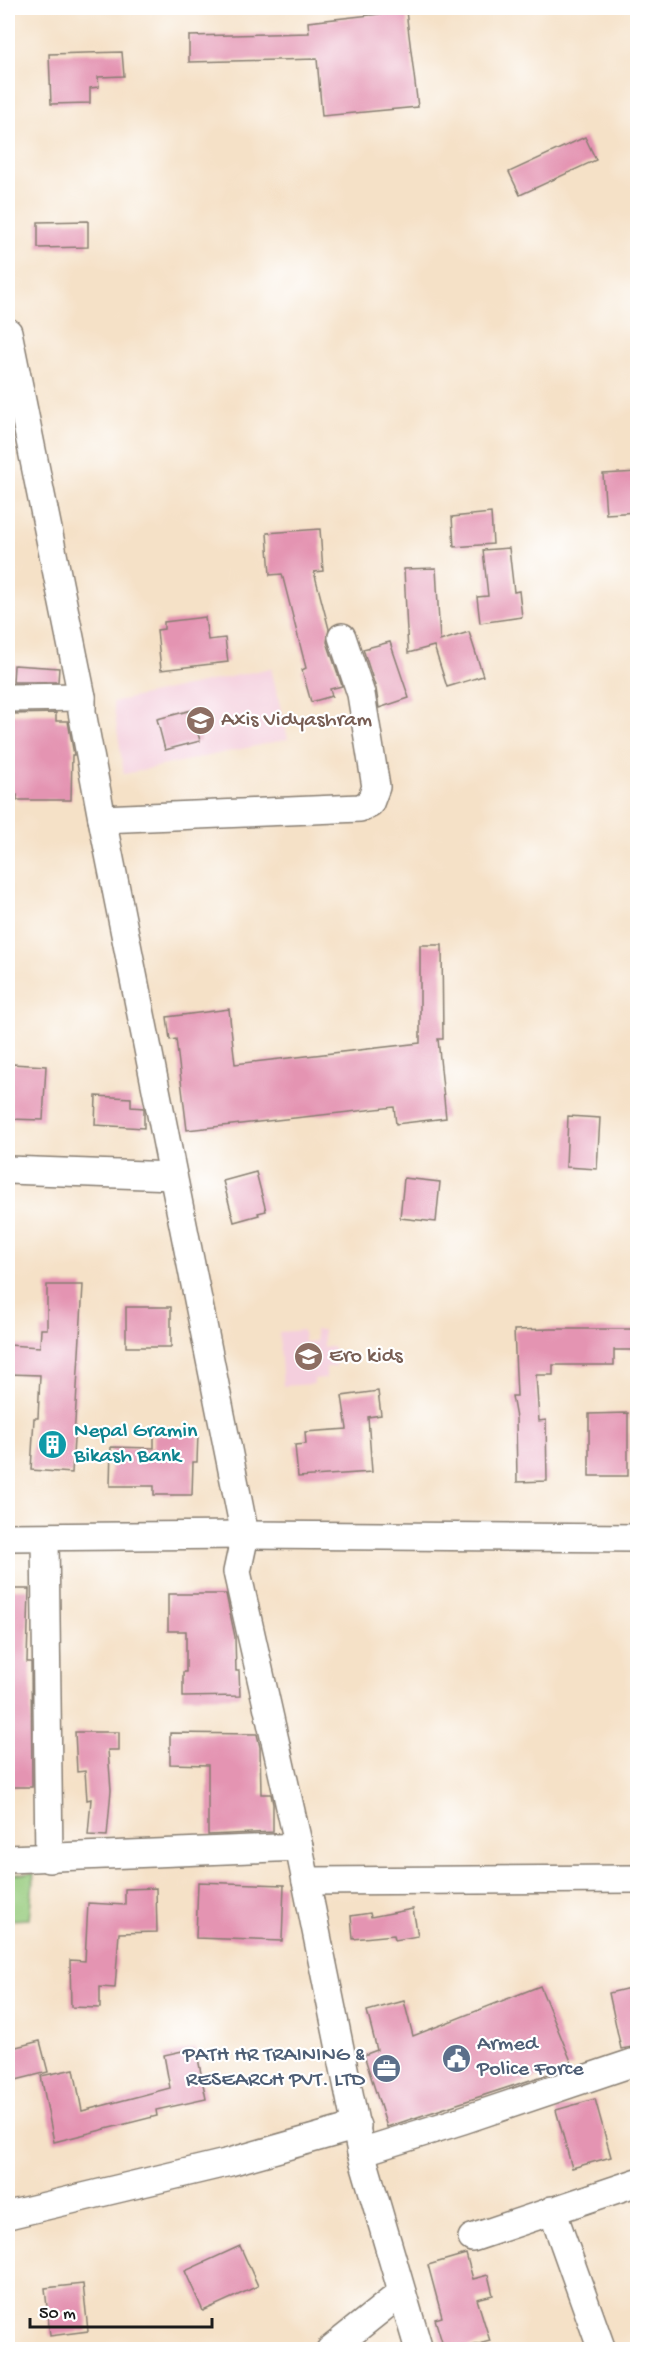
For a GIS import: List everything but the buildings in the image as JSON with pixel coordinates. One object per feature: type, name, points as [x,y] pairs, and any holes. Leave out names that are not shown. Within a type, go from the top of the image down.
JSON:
[{"type":"street","points":[[8,332],[16,421],[82,697],[82,712],[102,819],[245,1535],[237,1572],[299,1847],[359,2139],[401,2293],[419,2349]]},
{"type":"street","points":[[102,819],[360,808],[370,803],[376,787],[361,694],[342,637]]},
{"type":"street","points":[[8,698],[82,697]]},
{"type":"street","points":[[8,1170],[173,1176]]},
{"type":"street","points":[[8,1537],[245,1535],[638,1538]]},
{"type":"street","points":[[45,1538],[48,1859]]},
{"type":"street","points":[[8,1859],[299,1847]]},
{"type":"street","points":[[306,1881],[638,1879]]},
{"type":"street","points":[[8,2215],[230,2162],[463,2120],[638,2061]]},
{"type":"street","points":[[472,2238],[638,2182]]},
{"type":"street","points":[[552,2210],[602,2349]]},
{"type":"street","points":[[330,2349],[401,2293]]},
{"type":"shaded area","name":"Axis Vidyashram","points":[[271,668],[288,739],[124,774],[113,702]]},
{"type":"shaded area","name":"Ero kids","points":[[303,1330],[304,1342],[316,1341],[315,1330],[323,1330],[324,1347],[334,1347],[336,1367],[326,1367],[326,1378],[314,1379],[314,1384],[283,1386],[279,1332]]},
{"type":"green space","points":[[34,1873],[29,1919],[8,1920],[8,1875]]},
{"type":"place","name":"Axis Vidyashram","points":[[200,721]]},
{"type":"place","name":"Ero kids","points":[[308,1357]]},
{"type":"place","name":"Nepal Gramin Bikash Bank","points":[[53,1445]]},
{"type":"place","name":"Armed Police Force","points":[[456,2058]]},
{"type":"place","name":"PATH HR TRAINING & RESEARCH PVT. LTD","points":[[386,2069]]}]
